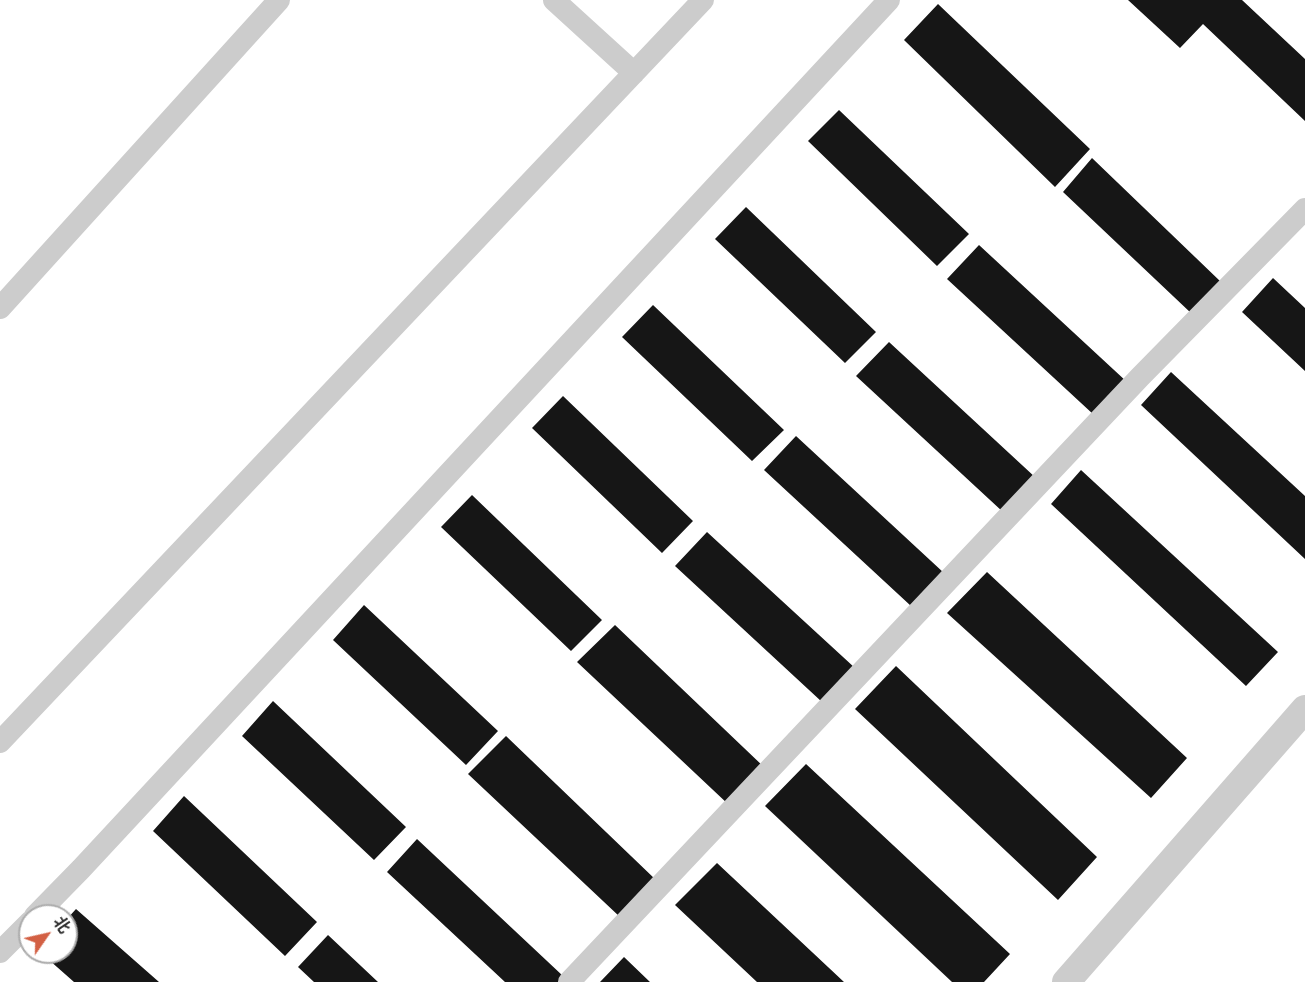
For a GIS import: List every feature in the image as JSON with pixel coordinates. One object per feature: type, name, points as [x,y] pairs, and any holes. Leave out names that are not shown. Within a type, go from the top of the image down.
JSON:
[{"type":"street","points":[[0,308],[279,0]]},
{"type":"street","points":[[554,0],[634,73]]},
{"type":"street","points":[[0,742],[703,0]]},
{"type":"street","points":[[47,904],[889,0]]},
{"type":"street","points":[[569,982],[1140,376],[1305,209]]},
{"type":"street","points":[[1066,982],[1305,709]]},
{"type":"street","points":[[0,952],[18,934]]},
{"type":"building","points":[[1128,0],[1242,0],[1305,59],[1305,121],[1203,24],[1180,48]]},
{"type":"building","points":[[938,4],[1090,149],[1055,187],[904,40]]},
{"type":"building","points":[[839,110],[969,234],[937,266],[808,141]]},
{"type":"building","points":[[1092,158],[1221,282],[1192,314],[1063,192]]},
{"type":"building","points":[[746,207],[876,332],[845,363],[715,239]]},
{"type":"building","points":[[979,245],[1127,382],[1094,415],[947,279]]},
{"type":"building","points":[[1273,278],[1305,308],[1305,371],[1242,312]]},
{"type":"building","points":[[653,305],[784,430],[752,461],[622,337]]},
{"type":"building","points":[[889,342],[1036,478],[1003,512],[856,376]]},
{"type":"building","points":[[1171,372],[1305,496],[1305,559],[1141,405]]},
{"type":"building","points":[[563,396],[693,521],[662,553],[532,428]]},
{"type":"building","points":[[796,436],[944,573],[911,606],[764,470]]},
{"type":"building","points":[[1081,470],[1278,652],[1246,686],[1051,504]]},
{"type":"building","points":[[472,495],[602,620],[571,651],[441,527]]},
{"type":"building","points":[[707,532],[855,668],[822,702],[675,566]]},
{"type":"building","points":[[987,572],[1187,758],[1151,798],[947,613]]},
{"type":"building","points":[[364,605],[498,731],[466,765],[333,640]]},
{"type":"building","points":[[615,625],[765,768],[729,805],[577,662]]},
{"type":"building","points":[[896,666],[1097,857],[1058,900],[855,709]]},
{"type":"building","points":[[273,701],[406,827],[374,860],[242,736]]},
{"type":"building","points":[[506,736],[656,880],[620,917],[468,774]]},
{"type":"building","points":[[806,764],[1010,954],[984,982],[952,982],[765,806]]},
{"type":"building","points":[[184,796],[317,922],[285,956],[153,831]]},
{"type":"building","points":[[417,839],[563,976],[558,982],[505,982],[387,872]]},
{"type":"building","points":[[717,863],[844,982],[757,982],[675,905]]},
{"type":"building","points":[[78,911],[159,982],[74,982],[54,964],[78,964]]},
{"type":"building","points":[[328,935],[378,982],[314,982],[298,967]]},
{"type":"building","points":[[624,957],[650,982],[600,982]]}]
